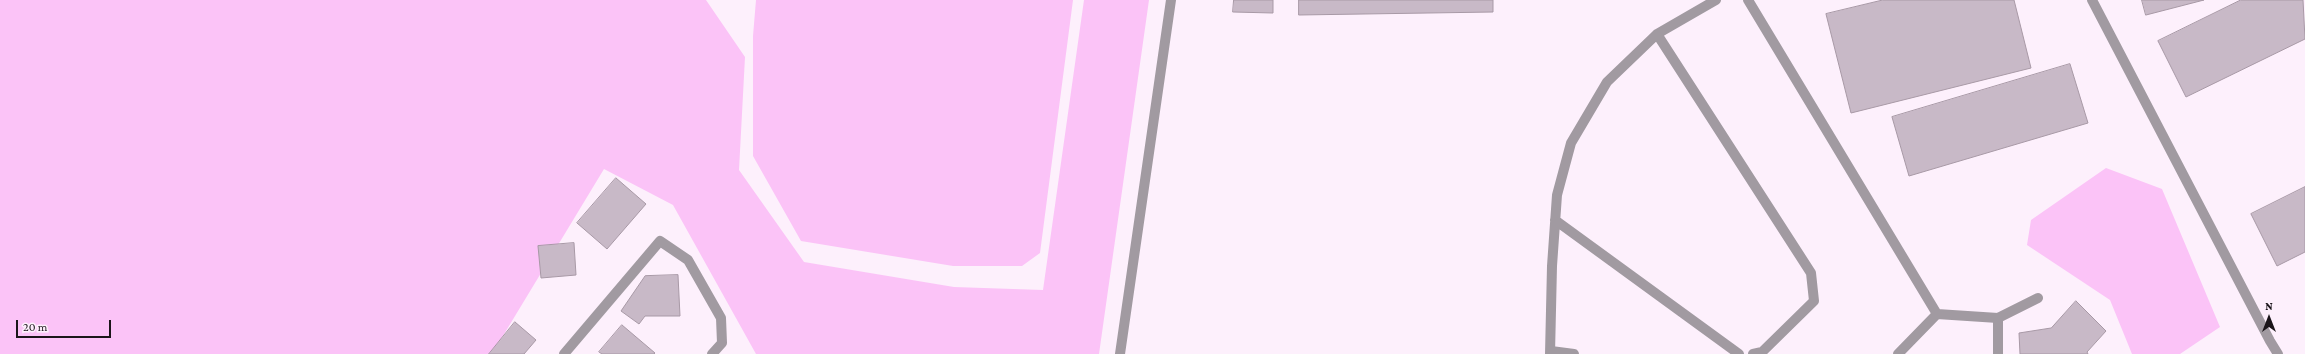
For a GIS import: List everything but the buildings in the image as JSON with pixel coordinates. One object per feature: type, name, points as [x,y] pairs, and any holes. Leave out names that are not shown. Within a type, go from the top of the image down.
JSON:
[{"type":"street","points":[[1120,354],[1171,0]]},
{"type":"street","points":[[1574,354],[1550,352],[1557,195],[1571,143],[1607,82],[1657,34],[1716,0]]},
{"type":"street","points":[[1748,0],[1937,314]]},
{"type":"street","points":[[2092,0],[2278,354]]},
{"type":"street","points":[[1657,34],[1811,272],[1814,301],[1762,352],[1753,354]]},
{"type":"street","points":[[1555,220],[1740,354]]},
{"type":"street","points":[[564,354],[660,241],[688,260],[721,318],[722,343],[712,354]]},
{"type":"street","points":[[1898,354],[1937,314],[1998,318],[2038,298]]},
{"type":"street","points":[[1998,318],[1998,354]]},
{"type":"shaded area","points":[[0,0],[706,0],[745,57],[739,170],[804,262],[954,287],[1043,290],[1084,0],[1149,0],[1099,354],[756,354],[673,205],[604,169],[492,354],[0,354]]},
{"type":"shaded area","points":[[756,0],[1073,0],[1040,253],[1022,266],[953,266],[801,241],[753,156],[753,36]]},
{"type":"shaded area","points":[[2106,168],[2162,189],[2220,327],[2180,354],[2132,354],[2110,300],[2027,245],[2031,220]]}]
